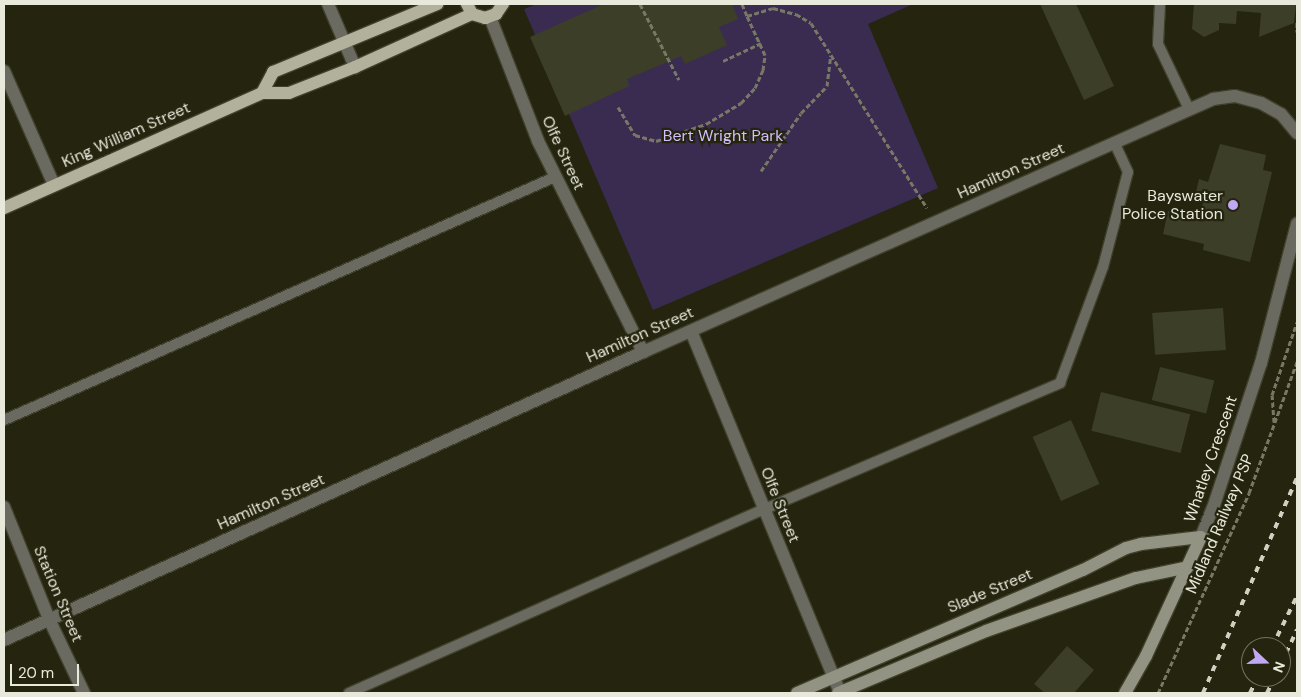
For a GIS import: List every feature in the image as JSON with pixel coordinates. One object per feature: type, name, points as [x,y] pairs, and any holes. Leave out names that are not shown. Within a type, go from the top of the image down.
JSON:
[{"type":"main road","points":[[262,93],[273,72],[437,4]]},
{"type":"main road","points":[[490,17],[500,10],[502,4]]},
{"type":"main road","name":"King William Street","points":[[4,208],[262,93],[289,93],[355,67],[469,9],[480,18],[490,17]]},
{"type":"street","points":[[328,4],[355,67]]},
{"type":"street","name":"Olfe Street","points":[[490,17],[538,142],[643,352]]},
{"type":"street","points":[[4,71],[54,185]]},
{"type":"street","name":"Hamilton Street","points":[[4,640],[643,352],[1213,99],[1235,96],[1261,102],[1281,114],[1294,129]]},
{"type":"street","name":"Whatley Crescent","points":[[1125,693],[1146,656],[1213,508],[1261,362],[1297,224]]},
{"type":"street","name":"Olfe Street","points":[[691,331],[839,693]]},
{"type":"street","name":"Station Street","points":[[4,507],[49,620],[84,693]]},
{"type":"street","name":"Slade Street","points":[[797,693],[1083,570],[1126,548],[1141,544],[1201,537]]},
{"type":"street","points":[[839,693],[986,631],[1136,578],[1188,566]]},
{"type":"lane","points":[[1160,4],[1158,44],[1189,109]]},
{"type":"lane","points":[[349,693],[764,509],[1060,383],[1104,267],[1128,172],[1115,144]]},
{"type":"lane","points":[[4,420],[555,177]]},
{"type":"path","points":[[640,4],[679,80]]},
{"type":"path","points":[[618,107],[636,135],[656,141],[706,124],[741,103],[755,88],[765,55],[742,4]]},
{"type":"path","points":[[747,16],[773,8],[796,14],[811,23],[936,222]]},
{"type":"path","points":[[1297,22],[1297,32]]},
{"type":"path","points":[[723,61],[761,43]]},
{"type":"path","points":[[761,171],[802,113],[827,86],[831,54]]},
{"type":"path","points":[[1275,425],[1272,395],[1297,322]]},
{"type":"path","name":"Midland Railway PSP","points":[[1158,693],[1249,493],[1297,362]]},
{"type":"green space","name":"Bert Wright Park","points":[[537,4],[913,4],[868,24],[938,188],[653,310],[524,9]]},
{"type":"building","points":[[604,4],[732,4],[738,19],[719,27],[727,45],[685,64],[681,56],[627,79],[629,86],[565,116],[530,37]]},
{"type":"building","points":[[1040,4],[1076,4],[1114,86],[1084,100]]},
{"type":"building","points":[[1194,4],[1296,4],[1294,23],[1259,37],[1261,13],[1237,11],[1236,24],[1219,23],[1219,30],[1204,37],[1192,29]]},
{"type":"building","name":"Bayswater Police Station","points":[[1220,144],[1266,155],[1263,170],[1272,172],[1250,262],[1203,250],[1204,244],[1163,234],[1168,211],[1199,218],[1204,199],[1195,196],[1199,179],[1208,182]]},
{"type":"building","points":[[1223,308],[1226,350],[1155,355],[1152,313]]},
{"type":"building","points":[[1160,367],[1214,381],[1206,414],[1152,400]]},
{"type":"building","points":[[1101,392],[1190,414],[1181,453],[1091,431]]},
{"type":"building","points":[[1071,420],[1099,484],[1061,501],[1033,437]]},
{"type":"building","points":[[1067,646],[1094,670],[1074,693],[1045,693],[1034,684]]},
{"type":"railway","points":[[1203,693],[1297,478]]},
{"type":"railway","points":[[1277,637],[1297,596]]},
{"type":"railway","points":[[1291,643],[1297,630]]},
{"type":"railway","points":[[1250,693],[1253,687]]},
{"type":"railway","points":[[1267,693],[1270,687]]},
{"type":"place","name":"Bayswater Police Station","points":[[1233,205]]}]
